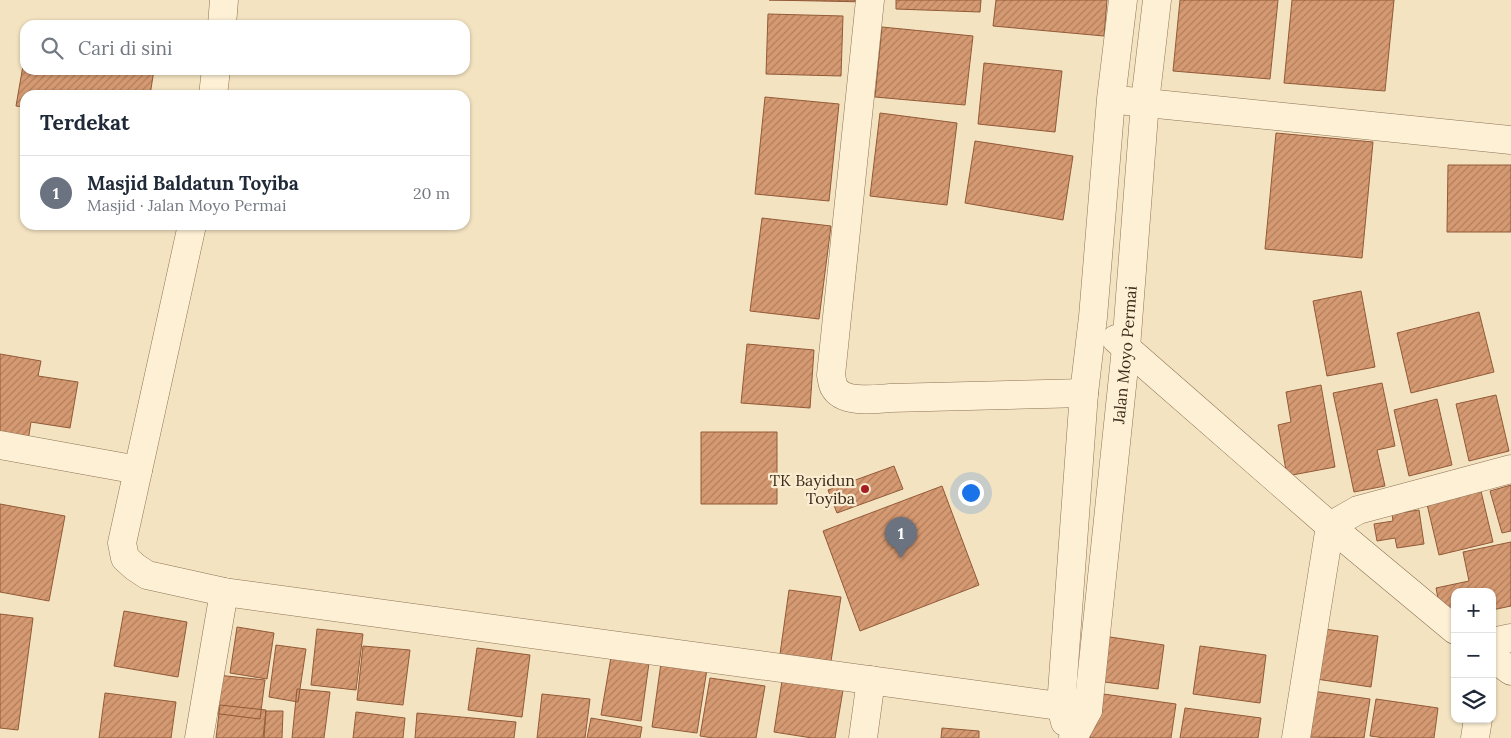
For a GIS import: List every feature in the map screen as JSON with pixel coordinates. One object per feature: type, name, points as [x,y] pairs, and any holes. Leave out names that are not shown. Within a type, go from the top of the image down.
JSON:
[{"type":"street","points":[[222,20],[224,0]]},
{"type":"street","points":[[870,0],[831,375],[834,388],[843,396],[866,400],[1084,393]]},
{"type":"street","name":"Jalan Moyo Permai","points":[[1070,738],[1061,706],[1084,393],[1093,317],[1111,99],[1123,0]]},
{"type":"street","name":"Jalan Moyo Permai","points":[[1088,710],[1126,348],[1145,102],[1156,0]]},
{"type":"street","points":[[214,90],[215,75]]},
{"type":"street","points":[[1111,99],[1511,140]]},
{"type":"street","points":[[191,230],[122,544],[125,558],[147,575],[224,592],[1088,710],[1073,738]]},
{"type":"street","points":[[1093,317],[1330,526],[1451,627]]},
{"type":"street","points":[[0,445],[138,470]]},
{"type":"street","points":[[1330,526],[1358,510],[1511,469]]},
{"type":"street","points":[[1296,738],[1330,526]]},
{"type":"street","points":[[199,738],[224,592]]},
{"type":"street","points":[[1496,641],[1511,638]]},
{"type":"street","points":[[1496,660],[1511,671]]},
{"type":"street","points":[[863,738],[871,680]]},
{"type":"street","points":[[1475,738],[1477,723]]},
{"type":"building","points":[[769,0],[868,0],[868,2]]},
{"type":"building","points":[[896,0],[981,0],[980,12],[896,9]]},
{"type":"building","points":[[996,0],[1107,0],[1104,36],[993,26]]},
{"type":"building","points":[[1180,0],[1278,0],[1270,79],[1173,71]]},
{"type":"building","points":[[1292,0],[1394,0],[1385,91],[1284,83]]},
{"type":"building","points":[[768,14],[843,16],[841,76],[766,74]]},
{"type":"building","points":[[882,27],[973,36],[965,105],[875,97]]},
{"type":"building","points":[[984,63],[1062,71],[1055,132],[978,124]]},
{"type":"building","points":[[21,75],[153,75],[151,90],[20,90],[20,106],[16,106]]},
{"type":"building","points":[[765,97],[839,104],[829,201],[755,194]]},
{"type":"building","points":[[880,113],[957,123],[947,205],[870,196]]},
{"type":"building","points":[[1276,133],[1373,142],[1362,258],[1265,249]]},
{"type":"building","points":[[975,141],[1073,156],[1063,220],[965,203]]},
{"type":"building","points":[[1448,165],[1511,165],[1511,232],[1447,232]]},
{"type":"building","points":[[762,218],[831,226],[819,319],[750,311]]},
{"type":"building","points":[[1361,291],[1375,367],[1327,376],[1313,301]]},
{"type":"building","points":[[1479,312],[1494,372],[1411,393],[1397,333]]},
{"type":"building","points":[[747,344],[814,350],[810,408],[741,403]]},
{"type":"building","points":[[0,354],[41,361],[38,376],[78,382],[70,428],[31,422],[28,441],[0,436]]},
{"type":"building","points":[[1382,383],[1395,446],[1377,450],[1385,486],[1354,492],[1333,393]]},
{"type":"building","points":[[1321,385],[1335,467],[1287,476],[1278,425],[1291,422],[1286,392]]},
{"type":"building","points":[[1496,395],[1509,451],[1469,461],[1456,404]]},
{"type":"building","points":[[1437,399],[1452,465],[1409,476],[1394,410]]},
{"type":"building","points":[[701,432],[777,432],[777,504],[701,504]]},
{"type":"building","name":"TK Bayidun Toyiba","points":[[894,466],[903,489],[837,513],[828,490]]},
{"type":"building","points":[[1511,485],[1511,531],[1502,533],[1490,491]]},
{"type":"building","points":[[942,486],[979,585],[860,631],[823,531]]},
{"type":"building","points":[[1480,487],[1493,542],[1439,555],[1426,500]]},
{"type":"building","points":[[0,504],[65,516],[49,601],[0,592]]},
{"type":"building","points":[[1419,510],[1424,544],[1397,548],[1395,538],[1377,541],[1374,524],[1393,521],[1392,514]]},
{"type":"building","points":[[1511,542],[1511,606],[1496,609],[1496,588],[1451,588],[1451,616],[1442,618],[1436,588],[1469,581],[1463,552]]},
{"type":"building","points":[[789,590],[841,597],[831,661],[780,654]]},
{"type":"building","points":[[124,611],[187,622],[178,677],[114,666]]},
{"type":"building","points":[[0,614],[33,618],[18,730],[0,728]]},
{"type":"building","points":[[237,627],[274,633],[267,679],[230,673]]},
{"type":"building","points":[[1316,628],[1378,636],[1371,687],[1309,678]]},
{"type":"building","points":[[317,629],[363,634],[356,690],[311,685]]},
{"type":"building","points":[[1103,636],[1164,645],[1158,689],[1097,681]]},
{"type":"building","points":[[276,645],[306,649],[298,702],[269,697]]},
{"type":"building","points":[[363,646],[410,650],[403,705],[357,700]]},
{"type":"building","points":[[1200,646],[1266,655],[1260,703],[1193,694]]},
{"type":"building","points":[[477,648],[530,655],[522,717],[468,710]]},
{"type":"building","points":[[611,657],[649,663],[641,721],[601,715]]},
{"type":"building","points":[[661,663],[707,669],[697,733],[652,727]]},
{"type":"building","points":[[217,675],[265,680],[260,719],[212,713]]},
{"type":"building","points":[[710,678],[765,686],[756,738],[713,738],[700,736]]},
{"type":"building","points":[[782,681],[843,690],[835,738],[812,738],[774,732]]},
{"type":"building","points":[[297,689],[330,692],[324,738],[292,738]]},
{"type":"building","points":[[1312,691],[1370,699],[1364,738],[1305,737]]},
{"type":"building","points":[[105,693],[176,702],[171,738],[99,738]]},
{"type":"building","points":[[1096,693],[1176,704],[1171,738],[1090,738]]},
{"type":"building","points":[[542,694],[590,699],[585,738],[537,738]]},
{"type":"building","points":[[1376,699],[1438,708],[1434,738],[1385,738],[1370,736]]},
{"type":"building","points":[[220,705],[266,710],[263,738],[216,738]]},
{"type":"building","points":[[1185,708],[1261,718],[1258,738],[1180,738]]},
{"type":"building","points":[[266,711],[283,711],[282,738],[264,738]]},
{"type":"building","points":[[356,712],[405,718],[403,738],[353,738]]},
{"type":"building","points":[[417,713],[516,722],[514,738],[415,738]]},
{"type":"building","points":[[591,718],[642,727],[640,738],[587,738]]},
{"type":"building","points":[[942,728],[979,731],[979,738],[941,738]]},
{"type":"place","name":"TK Bayidun Toyiba","points":[[865,489]]},
{"type":"place","name":"Masjid Baldatun Toyiba","points":[[901,558]]}]
